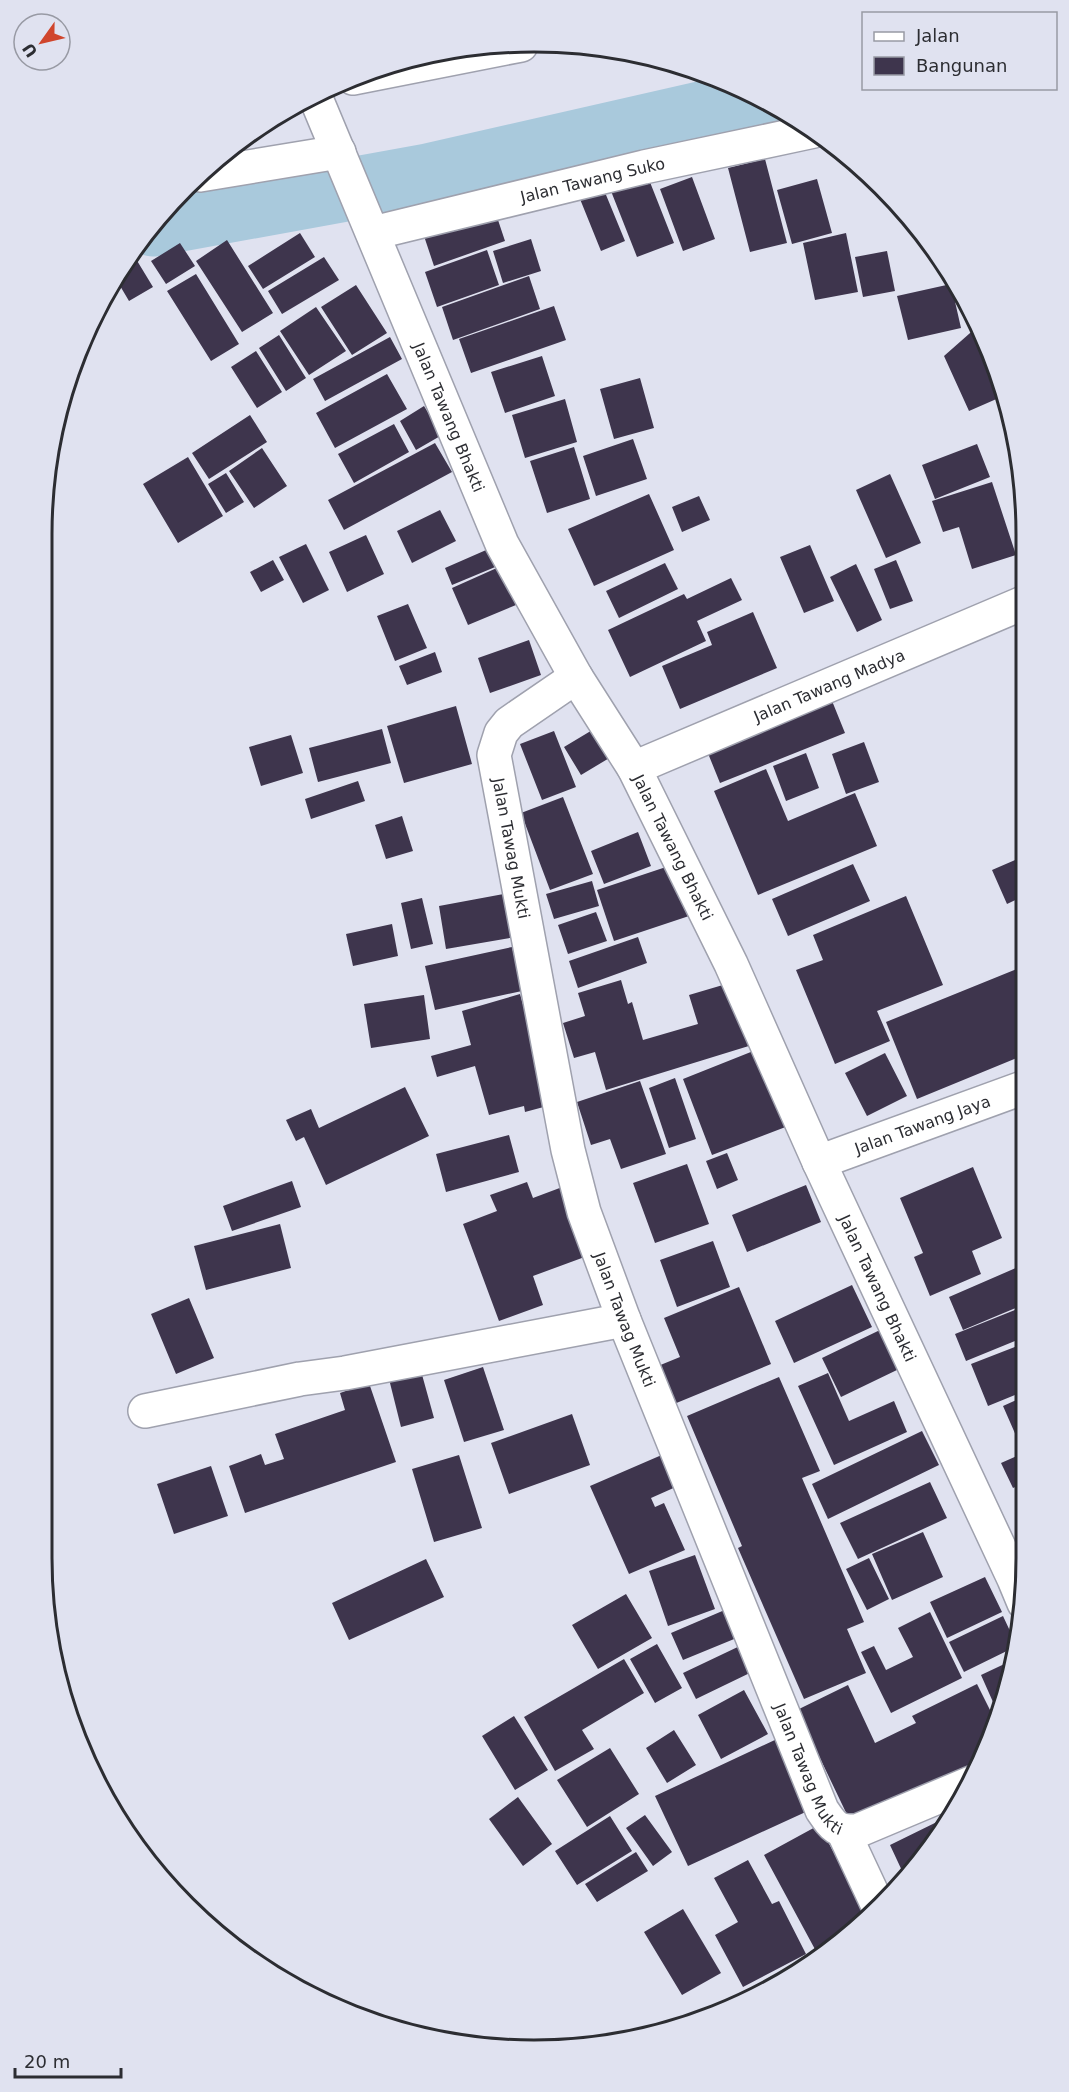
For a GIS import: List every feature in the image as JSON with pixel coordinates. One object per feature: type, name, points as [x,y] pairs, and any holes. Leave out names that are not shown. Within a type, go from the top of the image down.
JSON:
[{"type":"street","name":"Jalan Tawang Bhakti","points":[[318,104],[502,544],[576,676],[633,768],[731,964],[819,1162],[1016,1573]]},
{"type":"street","name":"Jalan Tawang Suko","points":[[368,222],[801,134]]},
{"type":"street","points":[[216,173],[341,158]]},
{"type":"street","name":"Jalan Tawang Madya","points":[[633,768],[1016,606]]},
{"type":"street","name":"Jalan Tawag Mukti","points":[[576,676],[509,723],[501,733],[494,756],[568,1150],[584,1212],[624,1320],[822,1810],[833,1825],[843,1832],[857,1831],[957,1789]]},
{"type":"street","name":"Jalan Tawang Jaya","points":[[819,1162],[1016,1090]]},
{"type":"street","points":[[145,1411],[300,1379],[345,1373],[624,1320]]},
{"type":"street","points":[[843,1832],[874,1898]]},
{"type":"building","points":[[765,159],[787,243],[750,252],[728,168]]},
{"type":"building","points":[[646,172],[674,243],[637,257],[609,186]]},
{"type":"building","points":[[692,177],[715,239],[683,251],[660,189]]},
{"type":"building","points":[[817,179],[832,233],[792,244],[777,190]]},
{"type":"building","points":[[604,190],[625,241],[601,251],[580,199]]},
{"type":"building","points":[[494,208],[505,241],[434,266],[423,233]]},
{"type":"building","points":[[300,233],[315,257],[263,289],[248,266]]},
{"type":"building","points":[[846,233],[858,292],[815,300],[803,243]]},
{"type":"building","points":[[531,239],[541,271],[503,283],[493,251]]},
{"type":"building","points":[[227,240],[273,313],[242,332],[196,261]]},
{"type":"building","points":[[180,243],[195,266],[166,284],[151,261]]},
{"type":"building","points":[[487,250],[499,285],[437,307],[425,272]]},
{"type":"building","points":[[887,251],[895,291],[863,297],[855,257]]},
{"type":"building","points":[[324,257],[339,280],[282,314],[268,291]]},
{"type":"building","points":[[138,262],[153,287],[129,301],[121,287]]},
{"type":"building","points":[[196,274],[239,344],[211,361],[167,291]]},
{"type":"building","points":[[529,276],[540,309],[453,340],[442,307]]},
{"type":"building","points":[[356,285],[387,333],[352,355],[321,307]]},
{"type":"building","points":[[946,285],[954,298],[961,328],[908,340],[897,296]]},
{"type":"building","points":[[554,306],[566,340],[471,373],[459,339]]},
{"type":"building","points":[[316,307],[346,351],[309,375],[280,331]]},
{"type":"building","points":[[972,332],[997,399],[969,411],[944,356]]},
{"type":"building","points":[[279,335],[306,378],[286,391],[259,348]]},
{"type":"building","points":[[390,337],[402,359],[325,401],[313,379]]},
{"type":"building","points":[[256,351],[282,392],[257,408],[231,367]]},
{"type":"building","points":[[542,356],[555,396],[505,413],[491,372]]},
{"type":"building","points":[[387,374],[407,409],[335,448],[316,413]]},
{"type":"building","points":[[640,378],[654,428],[614,439],[600,389]]},
{"type":"building","points":[[565,399],[577,442],[525,458],[512,415]]},
{"type":"building","points":[[424,406],[442,435],[416,450],[400,421]]},
{"type":"building","points":[[250,415],[267,442],[209,479],[192,453]]},
{"type":"building","points":[[394,424],[409,452],[354,483],[338,454]]},
{"type":"building","points":[[633,439],[647,479],[596,496],[583,456]]},
{"type":"building","points":[[435,443],[452,472],[344,530],[328,500]]},
{"type":"building","points":[[977,444],[990,477],[935,499],[922,465]]},
{"type":"building","points":[[574,447],[590,499],[547,513],[530,461]]},
{"type":"building","points":[[262,448],[287,486],[254,508],[229,471]]},
{"type":"building","points":[[188,457],[223,516],[178,543],[143,484]]},
{"type":"building","points":[[226,473],[244,502],[226,513],[208,484]]},
{"type":"building","points":[[890,474],[921,543],[886,558],[856,490]]},
{"type":"building","points":[[992,482],[1016,555],[972,569],[959,527],[943,532],[932,501]]},
{"type":"building","points":[[649,494],[674,550],[594,586],[568,529]]},
{"type":"building","points":[[699,496],[710,520],[682,532],[672,507]]},
{"type":"building","points":[[440,510],[456,541],[412,563],[397,531]]},
{"type":"building","points":[[366,535],[384,574],[347,592],[329,552]]},
{"type":"building","points":[[306,544],[329,590],[303,603],[279,557]]},
{"type":"building","points":[[810,545],[834,601],[804,613],[780,557]]},
{"type":"building","points":[[493,547],[500,565],[452,585],[445,568]]},
{"type":"building","points":[[273,560],[284,580],[261,592],[250,572]]},
{"type":"building","points":[[896,560],[913,601],[890,609],[874,569]]},
{"type":"building","points":[[665,563],[678,589],[619,618],[606,591]]},
{"type":"building","points":[[856,564],[882,620],[857,632],[830,577]]},
{"type":"building","points":[[499,567],[516,605],[468,625],[452,588]]},
{"type":"building","points":[[731,578],[742,600],[697,621],[706,641],[630,677],[608,630],[684,594],[687,599]]},
{"type":"building","points":[[408,604],[427,648],[395,661],[377,616]]},
{"type":"building","points":[[753,612],[777,668],[680,709],[662,666],[712,645],[707,632]]},
{"type":"building","points":[[529,640],[541,675],[490,693],[478,658]]},
{"type":"building","points":[[435,652],[442,672],[407,685],[399,666]]},
{"type":"building","points":[[828,691],[845,733],[720,783],[703,741]]},
{"type":"building","points":[[456,706],[472,764],[404,783],[387,726]]},
{"type":"building","points":[[382,729],[391,763],[318,782],[309,748]]},
{"type":"building","points":[[594,729],[611,757],[581,775],[564,747]]},
{"type":"building","points":[[554,731],[576,787],[542,800],[520,744]]},
{"type":"building","points":[[291,735],[303,773],[261,786],[249,747]]},
{"type":"building","points":[[864,742],[879,782],[846,794],[832,754]]},
{"type":"building","points":[[806,753],[819,788],[786,801],[773,766]]},
{"type":"building","points":[[766,769],[788,821],[855,793],[877,846],[758,895],[714,791]]},
{"type":"building","points":[[358,781],[365,801],[311,819],[305,799]]},
{"type":"building","points":[[563,797],[593,874],[550,890],[521,813]]},
{"type":"building","points":[[402,816],[413,851],[386,859],[375,825]]},
{"type":"building","points":[[638,832],[651,866],[604,884],[591,851]]},
{"type":"building","points":[[1016,860],[1016,900],[1007,904],[992,870]]},
{"type":"building","points":[[678,863],[695,914],[614,941],[597,890]]},
{"type":"building","points":[[853,864],[870,901],[788,936],[772,899]]},
{"type":"building","points":[[592,881],[599,906],[554,919],[546,894]]},
{"type":"building","points":[[509,893],[516,937],[446,949],[439,906]]},
{"type":"building","points":[[906,896],[943,985],[877,1011],[890,1041],[835,1064],[796,970],[823,960],[813,935]]},
{"type":"building","points":[[422,898],[433,944],[411,949],[401,903]]},
{"type":"building","points":[[596,912],[607,941],[568,954],[558,925]]},
{"type":"building","points":[[392,924],[398,956],[353,966],[346,934]]},
{"type":"building","points":[[638,937],[647,963],[578,988],[569,961]]},
{"type":"building","points":[[512,947],[522,991],[435,1010],[425,966]]},
{"type":"building","points":[[1016,969],[1016,1058],[917,1099],[886,1022]]},
{"type":"building","points":[[621,980],[628,1004],[632,1002],[643,1040],[698,1024],[689,995],[733,982],[752,1045],[606,1090],[595,1052],[574,1058],[563,1023],[585,1016],[578,993]]},
{"type":"building","points":[[520,994],[551,1105],[525,1112],[524,1106],[489,1115],[475,1066],[437,1077],[431,1056],[471,1045],[462,1011]]},
{"type":"building","points":[[424,995],[430,1039],[371,1048],[364,1004]]},
{"type":"building","points":[[766,1046],[796,1123],[712,1155],[683,1079]]},
{"type":"building","points":[[885,1053],[907,1096],[867,1116],[845,1073]]},
{"type":"building","points":[[675,1078],[696,1139],[669,1148],[649,1088]]},
{"type":"building","points":[[640,1081],[666,1154],[621,1169],[610,1139],[591,1145],[577,1102]]},
{"type":"building","points":[[405,1087],[429,1136],[326,1185],[304,1137],[296,1141],[286,1120],[311,1109],[319,1128]]},
{"type":"building","points":[[509,1135],[519,1172],[446,1192],[436,1154]]},
{"type":"building","points":[[727,1153],[738,1180],[717,1189],[706,1161]]},
{"type":"building","points":[[687,1164],[709,1224],[655,1243],[633,1183]]},
{"type":"building","points":[[973,1167],[1002,1238],[972,1251],[981,1274],[930,1296],[914,1257],[923,1253],[900,1198]]},
{"type":"building","points":[[292,1181],[301,1207],[232,1231],[223,1206]]},
{"type":"building","points":[[527,1182],[533,1198],[565,1186],[590,1255],[533,1276],[543,1305],[499,1321],[463,1224],[497,1211],[490,1195]]},
{"type":"building","points":[[806,1185],[821,1222],[747,1252],[732,1215]]},
{"type":"building","points":[[280,1224],[291,1268],[206,1290],[194,1246]]},
{"type":"building","points":[[713,1241],[730,1287],[677,1307],[660,1260]]},
{"type":"building","points":[[1016,1268],[1016,1308],[963,1330],[949,1297]]},
{"type":"building","points":[[852,1285],[872,1327],[794,1363],[775,1321]]},
{"type":"building","points":[[739,1287],[771,1364],[674,1404],[658,1366],[680,1357],[664,1318]]},
{"type":"building","points":[[189,1298],[214,1358],[176,1374],[151,1314]]},
{"type":"building","points":[[1016,1310],[1016,1341],[966,1361],[955,1334]]},
{"type":"building","points":[[880,1330],[899,1369],[841,1397],[822,1358]]},
{"type":"building","points":[[1016,1346],[1016,1395],[988,1406],[971,1364]]},
{"type":"building","points":[[483,1367],[504,1430],[464,1442],[444,1380]]},
{"type":"building","points":[[421,1371],[434,1418],[401,1427],[389,1379]]},
{"type":"building","points":[[828,1373],[849,1421],[894,1401],[907,1432],[834,1465],[798,1386]]},
{"type":"building","points":[[779,1377],[820,1471],[802,1478],[864,1622],[847,1629],[866,1673],[804,1699],[738,1548],[742,1546],[687,1416]]},
{"type":"building","points":[[369,1383],[396,1462],[245,1513],[229,1466],[261,1454],[265,1465],[284,1459],[275,1434],[345,1410],[340,1393]]},
{"type":"building","points":[[1016,1400],[1016,1436],[1003,1406]]},
{"type":"building","points":[[572,1414],[590,1465],[509,1494],[491,1443]]},
{"type":"building","points":[[922,1431],[939,1465],[828,1519],[812,1484]]},
{"type":"building","points":[[664,1454],[678,1486],[651,1498],[655,1507],[664,1503],[685,1550],[629,1574],[590,1486]]},
{"type":"building","points":[[459,1455],[482,1528],[434,1542],[412,1469]]},
{"type":"building","points":[[1016,1456],[1016,1487],[1013,1488],[1001,1463]]},
{"type":"building","points":[[211,1466],[228,1516],[174,1534],[157,1484]]},
{"type":"building","points":[[930,1482],[947,1518],[858,1559],[840,1523]]},
{"type":"building","points":[[923,1532],[943,1577],[892,1600],[872,1554]]},
{"type":"building","points":[[695,1555],[715,1609],[668,1626],[649,1571]]},
{"type":"building","points":[[869,1558],[889,1599],[867,1610],[846,1569]]},
{"type":"building","points":[[426,1559],[444,1597],[349,1640],[332,1603]]},
{"type":"building","points":[[985,1577],[1002,1612],[947,1638],[930,1602]]},
{"type":"building","points":[[626,1594],[652,1638],[598,1669],[572,1625]]},
{"type":"building","points":[[727,1609],[739,1637],[683,1660],[671,1633]]},
{"type":"building","points":[[930,1612],[962,1678],[891,1713],[861,1652],[874,1646],[886,1670],[913,1657],[898,1628]]},
{"type":"building","points":[[1003,1616],[1010,1631],[1007,1651],[964,1672],[949,1642]]},
{"type":"building","points":[[657,1644],[682,1688],[655,1703],[630,1659]]},
{"type":"building","points":[[744,1644],[756,1670],[696,1699],[683,1673]]},
{"type":"building","points":[[624,1659],[644,1693],[582,1730],[594,1749],[555,1771],[524,1717]]},
{"type":"building","points":[[1004,1664],[994,1701],[993,1702],[981,1675]]},
{"type":"building","points":[[977,1684],[991,1712],[970,1765],[851,1823],[797,1710],[848,1685],[875,1743],[916,1723],[912,1716]]},
{"type":"building","points":[[744,1690],[768,1734],[721,1759],[698,1715]]},
{"type":"building","points":[[514,1716],[548,1770],[515,1790],[482,1736]]},
{"type":"building","points":[[674,1730],[696,1765],[667,1783],[646,1748]]},
{"type":"building","points":[[777,1739],[810,1810],[688,1866],[655,1796]]},
{"type":"building","points":[[610,1748],[639,1794],[587,1827],[557,1780]]},
{"type":"building","points":[[518,1797],[552,1844],[523,1866],[489,1819]]},
{"type":"building","points":[[645,1815],[672,1852],[653,1866],[626,1828]]},
{"type":"building","points":[[610,1816],[632,1851],[577,1885],[555,1851]]},
{"type":"building","points":[[937,1822],[901,1870],[890,1845]]},
{"type":"building","points":[[819,1825],[864,1909],[815,1949],[764,1855]]},
{"type":"building","points":[[636,1852],[648,1871],[597,1902],[585,1884]]},
{"type":"building","points":[[748,1860],[772,1904],[779,1901],[806,1954],[743,1987],[715,1935],[738,1922],[714,1878]]},
{"type":"building","points":[[683,1909],[721,1973],[682,1995],[644,1932]]},
{"type":"waterway","points":[[168,222],[428,175],[748,102]]}]
